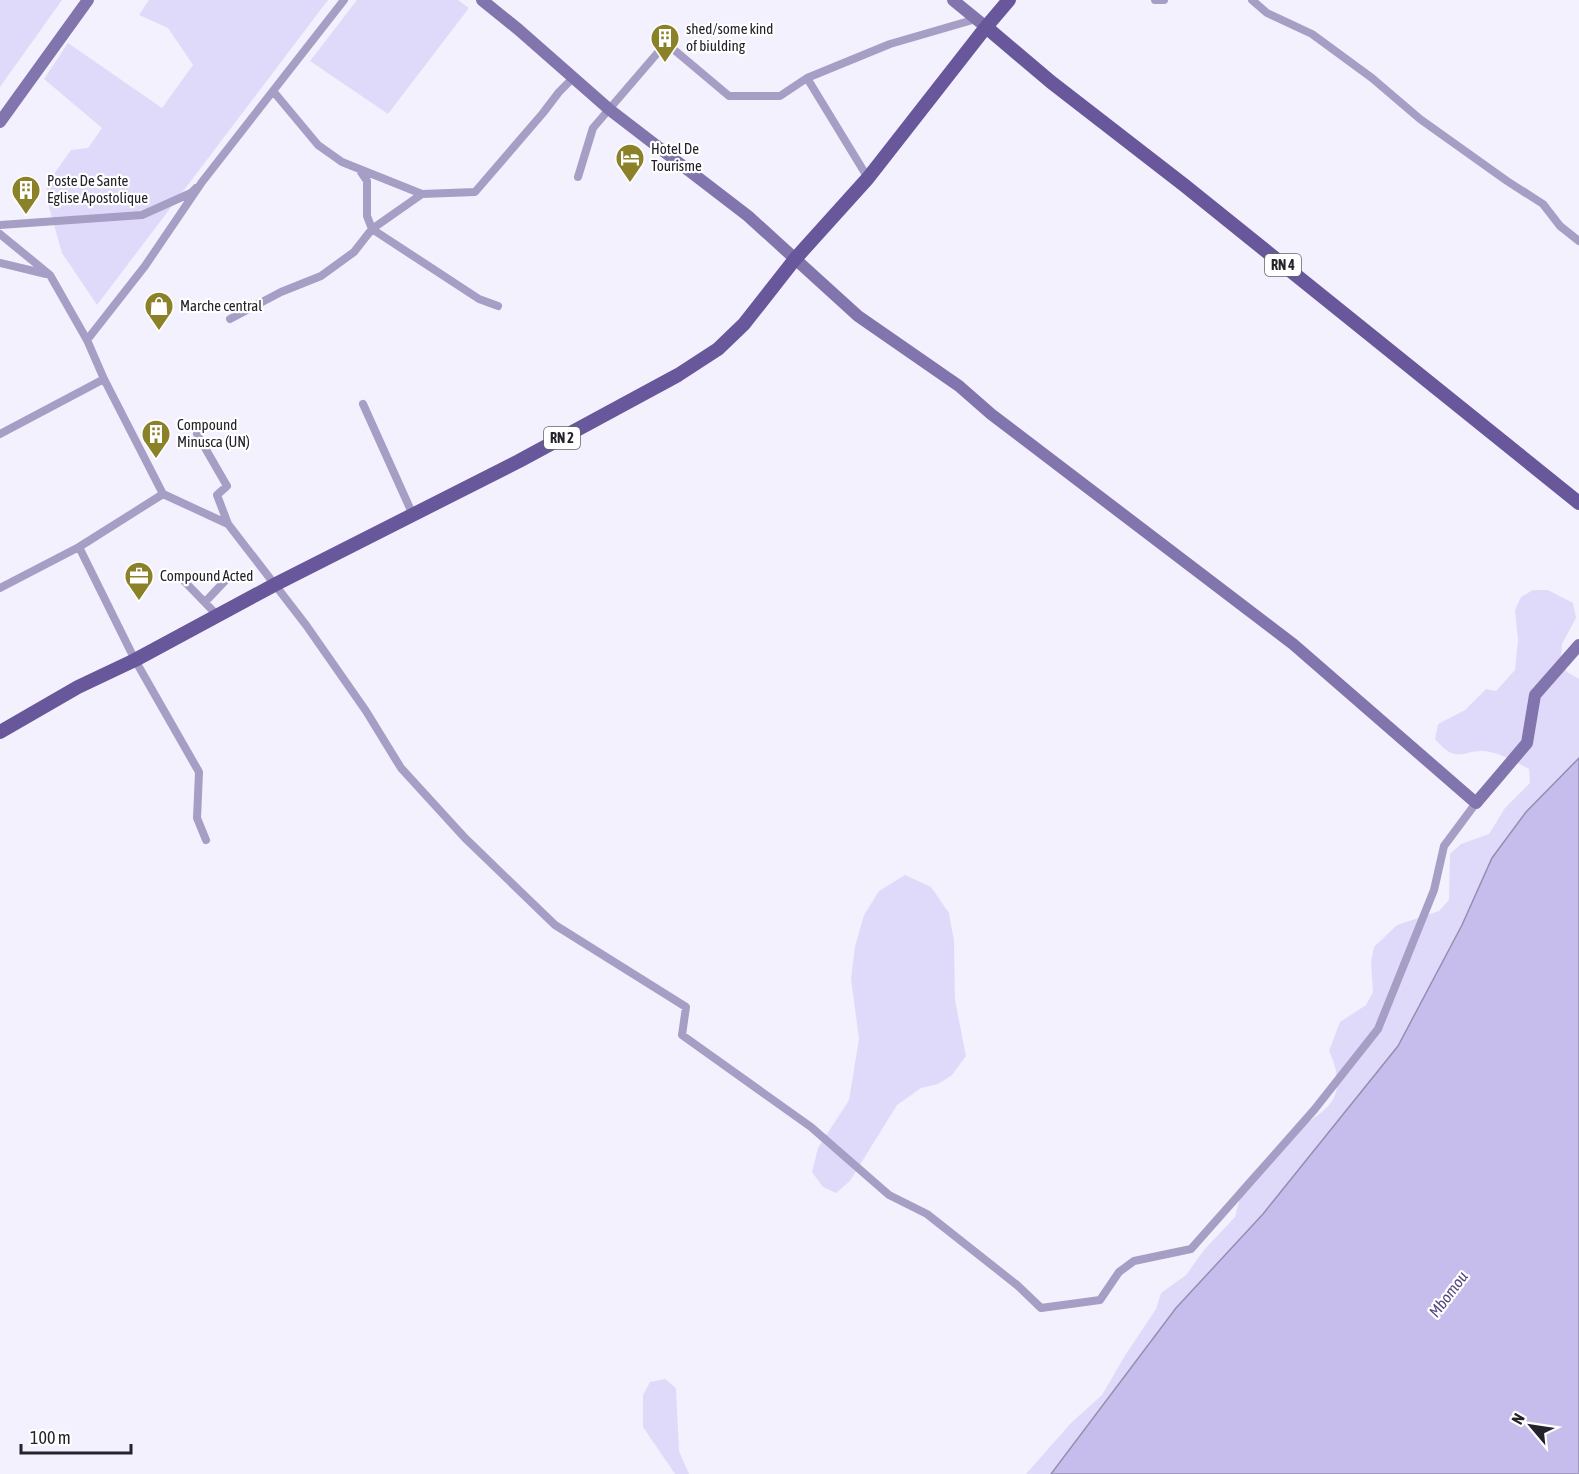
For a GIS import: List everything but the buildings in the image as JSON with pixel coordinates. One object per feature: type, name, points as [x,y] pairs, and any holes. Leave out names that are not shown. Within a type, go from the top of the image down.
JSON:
[{"type":"main road","name":"RN 2","points":[[0,732],[78,687],[135,660],[276,584],[599,418],[678,375],[718,349],[744,324],[795,259],[868,178],[981,23],[1009,0]]},
{"type":"main road","name":"RN 4","points":[[981,23],[1051,82],[1184,185],[1522,460],[1579,503]]},
{"type":"street","points":[[0,122],[88,0]]},
{"type":"street","points":[[87,340],[145,266],[202,182],[344,0]]},
{"type":"street","points":[[482,0],[610,110],[748,216],[858,316],[959,386],[1000,421],[1293,644],[1476,803]]},
{"type":"street","points":[[953,0],[981,23]]},
{"type":"street","points":[[1155,0],[1164,0]]},
{"type":"street","points":[[1252,0],[1267,13],[1312,33],[1372,78],[1420,119],[1506,181],[1543,204],[1560,226],[1579,241]]},
{"type":"street","points":[[592,131],[578,177],[593,128],[666,43],[729,96],[780,96],[807,78],[890,44],[981,23]]},
{"type":"street","points":[[273,92],[318,145],[342,162],[422,195],[475,192],[573,78]]},
{"type":"street","points":[[807,78],[868,178]]},
{"type":"street","points":[[359,169],[367,181],[367,216],[372,229],[479,299],[498,306]]},
{"type":"street","points":[[0,225],[142,215],[191,193],[202,182]]},
{"type":"street","points":[[230,320],[281,292],[321,276],[354,252],[372,229],[422,195]]},
{"type":"street","points":[[0,234],[50,275],[87,340],[162,494],[228,524]]},
{"type":"street","points":[[0,263],[50,275]]},
{"type":"street","points":[[0,434],[104,379]]},
{"type":"street","points":[[363,404],[412,515]]},
{"type":"street","points":[[197,434],[227,486],[217,495],[228,524],[276,584],[366,711],[401,768],[465,838],[555,926],[686,1007],[682,1035],[811,1127],[889,1196],[927,1214],[1017,1285],[1041,1308],[1100,1300],[1119,1272],[1134,1262],[1191,1249],[1314,1110],[1378,1029],[1434,890],[1444,846],[1476,803],[1527,743],[1535,695],[1579,645]]},
{"type":"street","points":[[0,588],[79,547],[162,494]]},
{"type":"street","points":[[79,547],[135,660],[199,772],[197,818],[206,840]]},
{"type":"street","points":[[205,602],[225,581]]},
{"type":"street","points":[[185,582],[218,616]]},
{"type":"shaded area","points":[[0,0],[62,0],[0,87]]},
{"type":"shaded area","points":[[149,0],[328,0],[97,305],[62,253],[49,207],[46,185],[71,150],[88,148],[102,128],[44,79],[68,43],[162,108],[193,65],[168,28],[139,15]]},
{"type":"shaded area","points":[[357,0],[458,0],[469,8],[388,114],[310,61]]},
{"type":"shaded area","points":[[1533,590],[1548,590],[1573,603],[1576,618],[1562,644],[1561,659],[1567,672],[1579,679],[1579,758],[1526,812],[1492,858],[1462,925],[1398,1046],[1263,1214],[1176,1308],[1051,1474],[1026,1474],[1071,1423],[1102,1395],[1156,1309],[1161,1293],[1186,1275],[1204,1250],[1235,1217],[1239,1202],[1237,1191],[1278,1147],[1322,1112],[1334,1098],[1337,1078],[1329,1051],[1340,1022],[1366,1005],[1373,992],[1371,962],[1374,947],[1397,925],[1439,911],[1449,900],[1450,854],[1461,844],[1489,834],[1505,808],[1530,783],[1529,769],[1510,759],[1481,751],[1456,754],[1443,748],[1435,739],[1438,724],[1465,710],[1486,689],[1496,691],[1515,670],[1518,640],[1515,610],[1521,597]]},
{"type":"shaded area","points":[[905,875],[931,887],[949,913],[954,941],[955,1000],[966,1056],[952,1075],[938,1084],[921,1088],[897,1105],[850,1181],[836,1193],[823,1187],[812,1172],[818,1148],[849,1100],[859,1039],[851,979],[855,947],[864,915],[879,891]]},
{"type":"shaded area","points":[[665,1379],[676,1388],[679,1451],[689,1474],[675,1474],[643,1427],[643,1395],[650,1382]]},
{"type":"water","name":"Mbomou","points":[[1579,758],[1579,1474],[1051,1474],[1176,1308],[1263,1214],[1398,1046],[1462,925],[1492,858],[1526,812]]},
{"type":"place","name":"shed/some kind of biulding","points":[[665,64]]},
{"type":"place","name":"Hotel De Tourisme","points":[[630,184]]},
{"type":"place","name":"Poste De Sante Eglise Apostolique","points":[[26,216]]},
{"type":"place","name":"Marche central","points":[[159,332]]},
{"type":"place","name":"Compound Minusca (UN)","points":[[156,460]]},
{"type":"place","name":"Compound Acted","points":[[139,602]]}]
